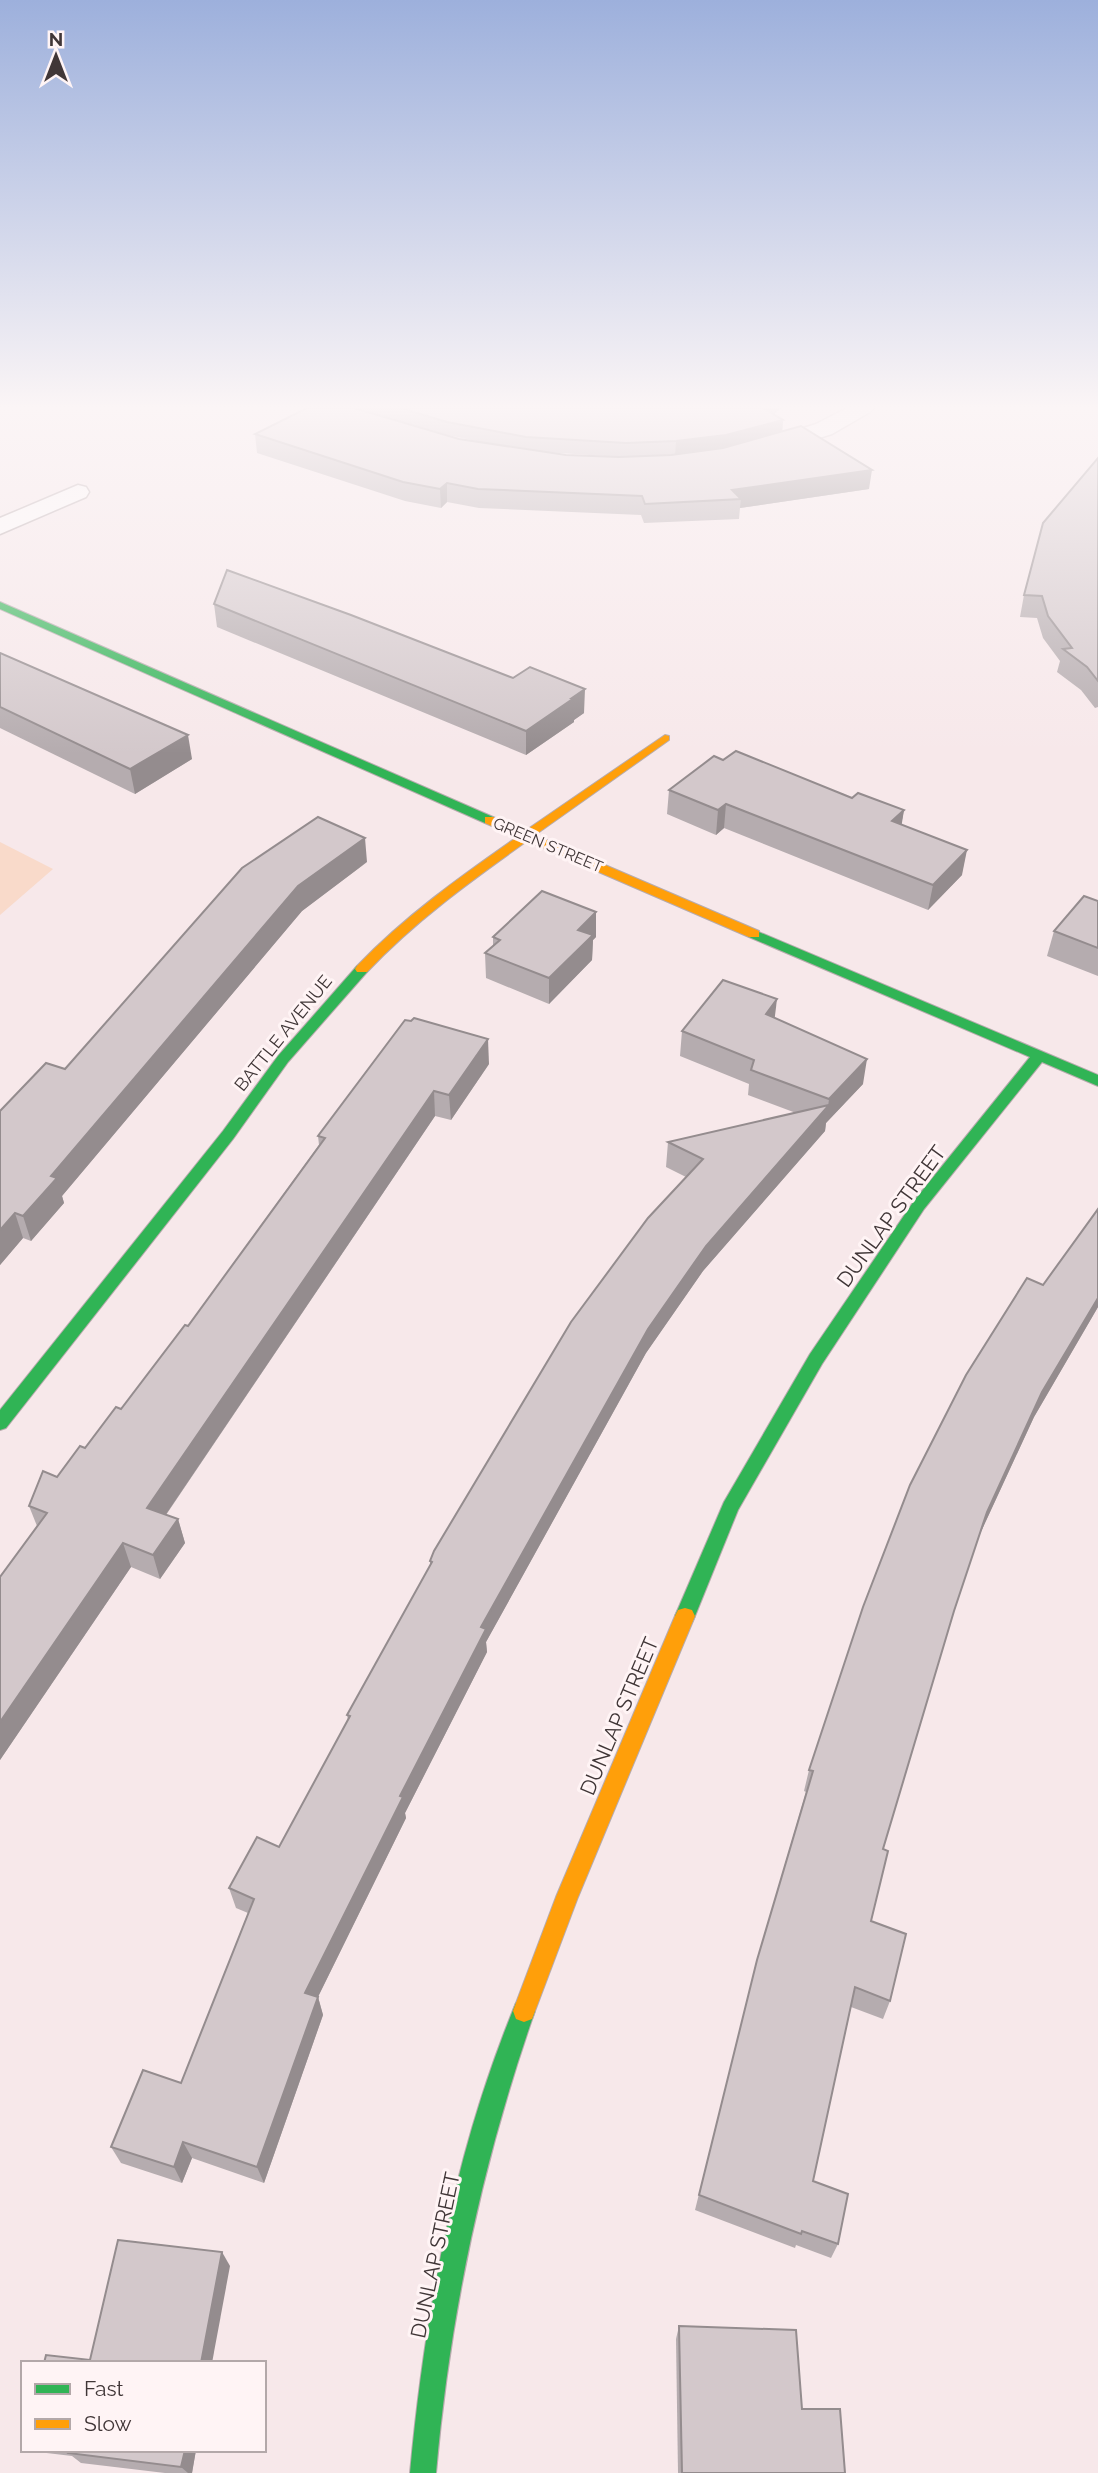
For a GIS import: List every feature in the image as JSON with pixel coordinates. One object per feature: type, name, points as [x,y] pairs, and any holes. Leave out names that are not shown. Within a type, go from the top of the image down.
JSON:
[{"type":"street","name":"GREEN STREET","points":[[0,606],[1098,1081]]},
{"type":"street","name":"BATTLE AVENUE","points":[[0,1423],[325,1009],[392,940],[453,888],[665,738]]},
{"type":"street","name":"DUNLAP STREET","points":[[423,2473],[428,2403],[453,2250],[497,2083],[567,1897],[730,1507],[816,1359],[919,1205],[1038,1056]]},
{"type":"shaded area","points":[[0,842],[53,869],[0,915]]},
{"type":"building","points":[[1043,523],[1098,523],[1098,681],[1087,667],[1063,649],[1072,648],[1048,616],[1042,596],[1024,595]]},
{"type":"building","points":[[227,570],[513,678],[530,667],[585,689],[526,731],[214,604]]},
{"type":"building","points":[[0,653],[188,735],[130,769],[0,707]]},
{"type":"building","points":[[736,751],[852,798],[858,793],[904,810],[892,821],[967,850],[933,885],[726,804],[718,810],[669,790],[714,756],[723,760]]},
{"type":"building","points":[[318,817],[365,838],[298,886],[51,1176],[57,1178],[23,1216],[15,1213],[0,1230],[0,1111],[46,1063],[65,1069],[242,868]]},
{"type":"building","points":[[542,891],[596,912],[578,930],[593,935],[549,978],[485,953],[500,940],[493,937]]},
{"type":"building","points":[[1084,896],[1098,901],[1098,948],[1054,931]]},
{"type":"building","points":[[723,980],[777,999],[766,1014],[867,1059],[829,1099],[751,1070],[754,1060],[682,1031]]},
{"type":"building","points":[[414,1018],[488,1039],[449,1095],[434,1091],[147,1508],[178,1519],[153,1555],[123,1543],[0,1722],[0,1577],[47,1513],[29,1506],[43,1471],[57,1477],[80,1446],[85,1448],[116,1407],[121,1409],[185,1325],[188,1326],[325,1138],[318,1136],[405,1020],[411,1021]]},
{"type":"building","points":[[829,1105],[706,1246],[648,1329],[481,1627],[486,1629],[400,1796],[403,1797],[305,1993],[318,1997],[257,2167],[183,2142],[174,2167],[111,2147],[143,2070],[181,2083],[254,1899],[229,1888],[257,1837],[279,1847],[350,1716],[347,1715],[432,1562],[430,1561],[434,1551],[571,1322],[648,1218],[703,1159],[668,1142]]},
{"type":"building","points":[[1098,1209],[1098,1298],[1042,1392],[987,1512],[954,1611],[883,1849],[888,1851],[871,1921],[906,1934],[890,2001],[855,1987],[813,2181],[848,2194],[838,2244],[802,2231],[801,2234],[699,2195],[757,1960],[813,1771],[809,1770],[863,1607],[910,1485],[966,1375],[1027,1278],[1043,1285]]},
{"type":"building","points":[[118,2240],[222,2252],[201,2361],[44,2361],[46,2355],[90,2360]]},
{"type":"building","points":[[679,2326],[796,2330],[802,2409],[840,2409],[845,2473],[682,2473]]},
{"type":"building","points":[[68,2452],[185,2452],[181,2467]]},
{"type":"traffic: fast","points":[[0,605],[489,820]]},
{"type":"traffic: fast","points":[[754,934],[1098,1081]]},
{"type":"traffic: fast","points":[[0,1423],[228,1135],[283,1059],[362,969]]},
{"type":"traffic: fast","points":[[685,1616],[730,1507],[816,1359],[919,1205],[1039,1056]]},
{"type":"traffic: fast","points":[[423,2473],[436,2355],[457,2238],[486,2123],[524,2011]]},
{"type":"traffic: slow","points":[[362,969],[382,948],[453,888],[665,738]]},
{"type":"traffic: slow","points":[[489,820],[754,934]]},
{"type":"traffic: slow","points":[[524,2011],[567,1897],[685,1616]]}]
